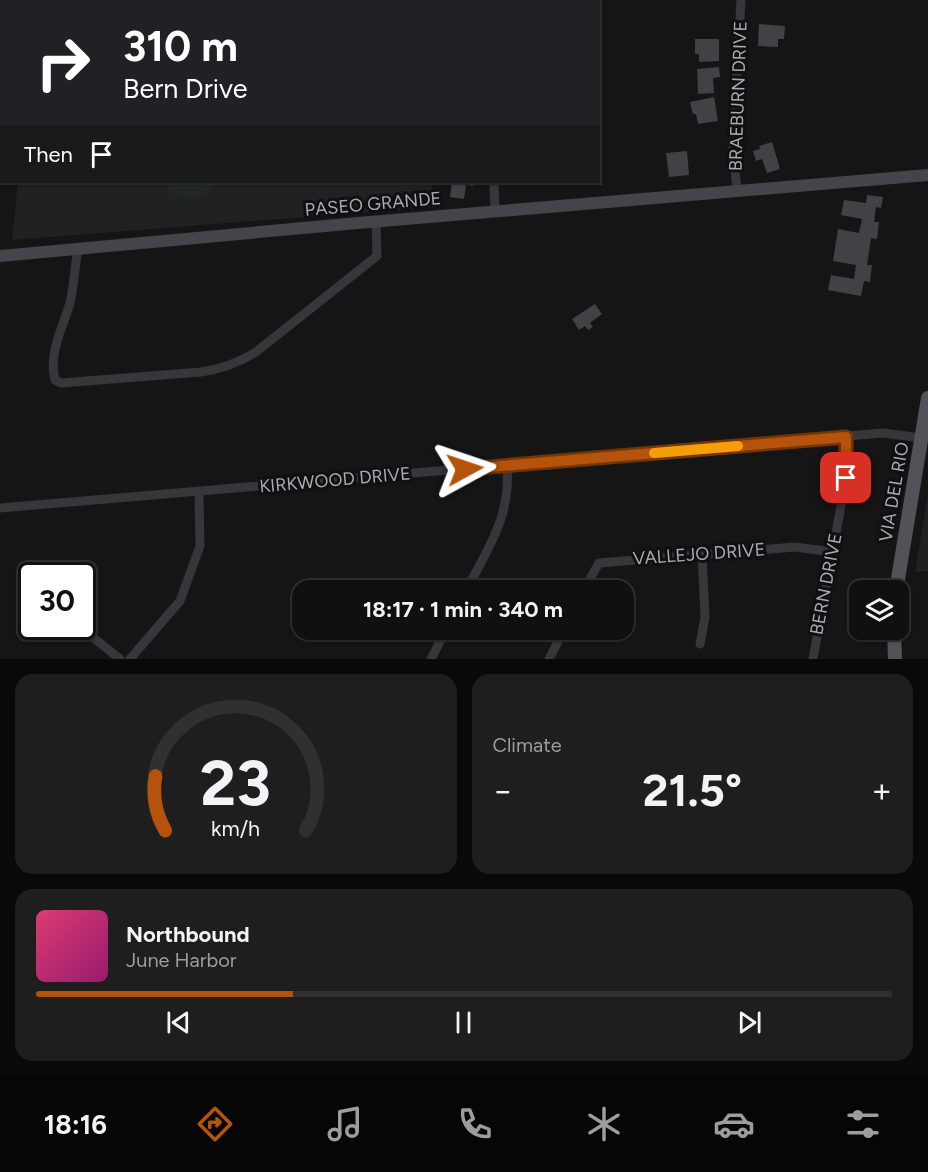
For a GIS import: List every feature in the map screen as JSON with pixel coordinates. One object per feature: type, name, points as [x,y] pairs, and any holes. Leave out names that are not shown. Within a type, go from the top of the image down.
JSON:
[{"type":"main road","name":"PASEO GRANDE","points":[[0,256],[376,221],[928,175]]},
{"type":"main road","name":"VIA DEL RIO","points":[[898,580],[928,398]]},
{"type":"main road","points":[[894,640],[895,659]]},
{"type":"street","name":"BRAEBURN DRIVE","points":[[737,191],[733,147],[741,0]]},
{"type":"street","points":[[494,183],[495,212]]},
{"type":"street","points":[[78,248],[70,301],[57,339],[52,371],[55,380],[61,383],[201,372],[222,369],[240,361],[256,352],[377,256],[376,221]]},
{"type":"street","name":"KIRKWOOD DRIVE","points":[[0,508],[199,493],[883,433],[921,438]]},
{"type":"street","name":"BERN DRIVE","points":[[813,659],[846,478],[846,437]]},
{"type":"street","points":[[472,580],[506,509],[507,465]]},
{"type":"street","points":[[130,659],[180,601],[200,546],[199,493]]},
{"type":"street","name":"VALLEJO DRIVE","points":[[589,580],[599,563],[795,547],[832,552]]},
{"type":"street","points":[[700,644],[705,617],[702,553]]},
{"type":"street","points":[[96,640],[120,659]]},
{"type":"street","points":[[431,659],[441,640]]},
{"type":"street","points":[[549,659],[559,640]]},
{"type":"shaded area","points":[[18,183],[432,183],[433,207],[12,240]]},
{"type":"shaded area","points":[[164,183],[214,183],[210,190],[197,198],[182,198],[168,189]]},
{"type":"shaded area","points":[[928,495],[928,571],[915,572]]},
{"type":"building","points":[[759,24],[785,26],[784,39],[778,39],[778,47],[758,46]]},
{"type":"building","points":[[695,39],[719,39],[719,61],[699,62],[699,54],[695,54]]},
{"type":"building","points":[[719,67],[720,77],[713,78],[714,93],[698,94],[697,69]]},
{"type":"building","points":[[714,97],[718,121],[698,124],[690,102]]},
{"type":"building","points":[[772,142],[780,169],[767,173],[762,159],[756,161],[753,151],[760,149],[759,146]]},
{"type":"building","points":[[687,151],[689,175],[669,177],[666,153]]},
{"type":"building","points":[[452,183],[473,183],[473,186],[466,185],[464,199],[450,197]]},
{"type":"building","points":[[867,195],[883,197],[881,208],[876,207],[874,222],[879,222],[877,239],[871,238],[867,265],[872,265],[870,282],[864,281],[861,296],[828,290],[831,275],[854,279],[856,265],[833,261],[838,229],[859,233],[862,219],[841,215],[844,200],[866,203]]},
{"type":"building","points":[[595,304],[602,314],[590,323],[593,327],[588,330],[585,326],[579,330],[572,319]]},
{"type":"slow traffic","points":[[654,453],[738,446]]},
{"type":"route","points":[[465,469],[846,437],[846,478]]}]
